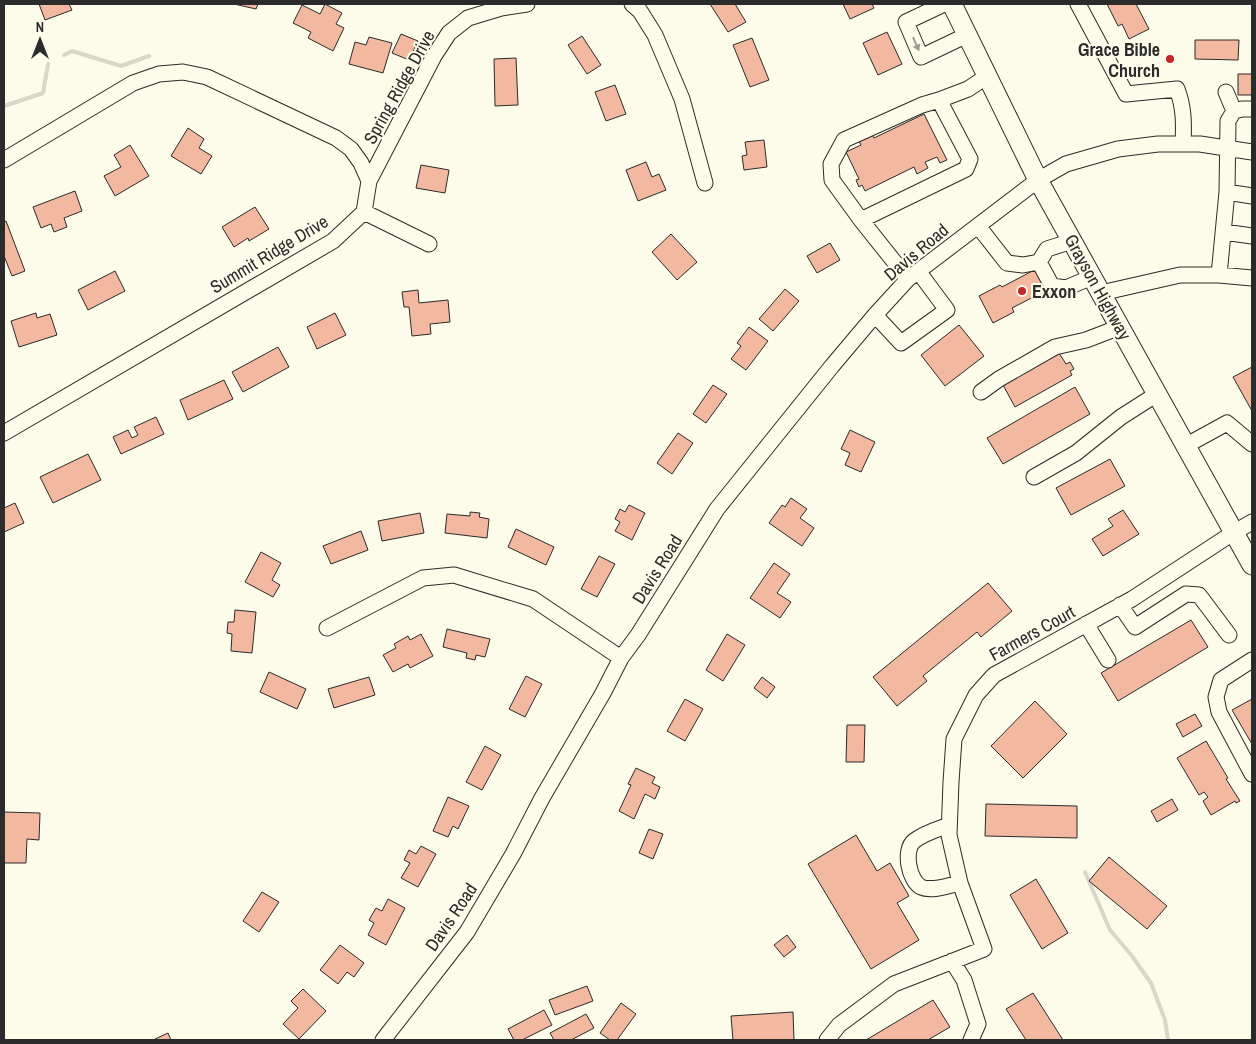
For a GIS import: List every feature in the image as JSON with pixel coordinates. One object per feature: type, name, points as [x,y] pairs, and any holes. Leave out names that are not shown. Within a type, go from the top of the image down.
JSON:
[{"type":"main road","name":"Grayson Highway","points":[[952,4],[986,77],[1038,180],[1252,566]]},
{"type":"street","name":"Spring Ridge Drive","points":[[369,181],[434,56],[449,34],[468,18],[501,8],[527,4]]},
{"type":"street","points":[[632,4],[640,11],[655,34],[678,89],[705,183]]},
{"type":"street","points":[[944,4],[906,22],[921,57],[967,36]]},
{"type":"street","points":[[1078,4],[1126,94],[1177,89],[1182,101],[1184,122],[1183,144]]},
{"type":"street","points":[[4,160],[133,83],[160,74],[184,72],[207,77],[336,138],[351,149],[369,181],[364,212],[429,244]]},
{"type":"street","points":[[875,315],[901,343],[947,310],[861,220],[832,180],[831,164],[843,145],[844,140],[922,105],[968,89],[986,77]]},
{"type":"street","points":[[1226,92],[1234,111]]},
{"type":"street","points":[[861,220],[966,169],[970,159],[939,100]]},
{"type":"street","points":[[1219,274],[1227,192],[1228,121],[1234,111],[1252,109]]},
{"type":"street","points":[[843,145],[847,146],[886,128],[892,118]]},
{"type":"street","name":"Davis Road","points":[[390,1038],[467,932],[603,694],[621,658],[638,635],[717,508],[875,315],[913,275],[1038,180],[1066,164],[1100,153],[1136,146],[1183,144],[1227,147],[1252,152]]},
{"type":"street","points":[[1227,192],[1252,196]]},
{"type":"street","name":"Summit Ridge Drive","points":[[4,432],[333,241],[364,212]]},
{"type":"street","points":[[978,226],[1008,263],[1023,265],[1038,262],[1047,249],[1072,241]]},
{"type":"street","points":[[1224,232],[1252,236]]},
{"type":"street","points":[[1038,262],[1052,286],[1066,288],[1180,274],[1219,274],[1252,278]]},
{"type":"street","points":[[981,392],[1055,347],[1086,340],[1120,327]]},
{"type":"street","points":[[1034,477],[1076,452],[1122,417],[1157,394]]},
{"type":"street","points":[[1185,446],[1227,423],[1252,444]]},
{"type":"street","name":"Farmers Court","points":[[952,961],[984,949],[960,883],[949,835],[954,739],[976,695],[994,675],[1173,574],[1252,522]]},
{"type":"street","points":[[1173,574],[1186,594]]},
{"type":"street","points":[[327,628],[423,578],[454,576],[533,599],[621,658]]},
{"type":"street","points":[[1120,605],[1135,627],[1186,594],[1199,595],[1228,635]]},
{"type":"street","points":[[1086,624],[1108,660]]},
{"type":"street","points":[[1252,660],[1221,680],[1216,698],[1219,712],[1252,774]]},
{"type":"street","points":[[949,825],[912,842],[907,853],[909,864],[915,880],[921,887],[934,888],[960,883]]},
{"type":"street","points":[[827,1040],[839,1025],[894,984],[952,961],[964,980],[978,1024],[971,1040]]},
{"type":"building","points":[[39,4],[69,4],[72,10],[45,20]]},
{"type":"building","points":[[234,4],[258,4],[256,9]]},
{"type":"building","points":[[325,4],[342,13],[336,24],[344,28],[333,51],[308,38],[311,32],[293,23],[302,5],[320,14]]},
{"type":"building","points":[[710,4],[735,4],[746,22],[728,32]]},
{"type":"building","points":[[843,4],[872,4],[874,8],[850,19]]},
{"type":"building","points":[[1107,4],[1136,4],[1149,29],[1129,39],[1122,24],[1118,26]]},
{"type":"building","points":[[887,32],[902,64],[878,75],[863,43]]},
{"type":"building","points":[[401,34],[418,41],[409,60],[392,53]]},
{"type":"building","points":[[582,36],[601,65],[587,74],[568,45]]},
{"type":"building","points":[[369,37],[392,43],[383,73],[349,64],[355,42],[366,45]]},
{"type":"building","points":[[752,38],[769,80],[750,87],[733,45]]},
{"type":"building","points":[[1195,40],[1239,40],[1238,60],[1195,59]]},
{"type":"building","points":[[516,58],[518,105],[495,106],[494,59]]},
{"type":"building","points":[[1238,74],[1252,74],[1252,95],[1238,95]]},
{"type":"building","points":[[615,85],[626,114],[606,121],[595,92]]},
{"type":"building","points":[[924,114],[947,160],[940,163],[937,157],[925,162],[928,168],[917,174],[914,167],[865,191],[862,185],[859,187],[856,180],[859,179],[846,152],[861,145],[857,137],[870,131],[874,138]]},
{"type":"building","points":[[188,128],[204,139],[199,148],[212,156],[201,174],[171,156]]},
{"type":"building","points":[[764,140],[767,167],[744,170],[742,156],[747,155],[745,142]]},
{"type":"building","points":[[130,145],[149,176],[115,196],[104,176],[121,167],[114,155]]},
{"type":"building","points":[[646,162],[652,177],[659,174],[666,190],[638,201],[626,170]]},
{"type":"building","points":[[421,165],[449,170],[445,193],[416,188]]},
{"type":"building","points":[[75,191],[82,211],[64,218],[67,227],[54,232],[51,224],[41,228],[33,207]]},
{"type":"building","points":[[255,207],[269,229],[249,241],[248,238],[234,247],[222,227]]},
{"type":"building","points":[[6,221],[25,271],[12,276],[4,256],[4,222]]},
{"type":"building","points":[[671,234],[697,262],[677,280],[652,252]]},
{"type":"building","points":[[830,243],[840,260],[817,273],[807,256]]},
{"type":"building","points":[[1038,268],[1049,289],[1012,308],[1014,312],[993,323],[979,296],[1000,285],[1002,287]]},
{"type":"building","points":[[115,271],[125,291],[88,310],[78,290]]},
{"type":"building","points":[[785,289],[799,301],[773,331],[759,319]]},
{"type":"building","points":[[418,290],[419,303],[448,300],[450,322],[430,324],[431,334],[412,336],[409,307],[404,307],[402,292]]},
{"type":"building","points":[[36,313],[37,318],[50,314],[57,335],[19,347],[11,321]]},
{"type":"building","points":[[335,313],[346,335],[317,349],[307,327]]},
{"type":"building","points":[[959,325],[984,356],[945,386],[921,355]]},
{"type":"building","points":[[749,327],[768,341],[746,370],[731,359],[741,346],[737,343]]},
{"type":"building","points":[[278,347],[289,367],[243,392],[232,372]]},
{"type":"building","points":[[1059,353],[1066,364],[1070,362],[1074,369],[1070,371],[1072,375],[1015,407],[1003,385]]},
{"type":"building","points":[[1252,367],[1252,411],[1233,377]]},
{"type":"building","points":[[224,380],[233,399],[188,420],[180,400]]},
{"type":"building","points":[[713,385],[727,394],[706,423],[693,414]]},
{"type":"building","points":[[1075,387],[1090,414],[1003,464],[987,438]]},
{"type":"building","points":[[156,417],[164,434],[121,454],[113,437],[128,430],[132,438],[138,435],[134,427]]},
{"type":"building","points":[[850,430],[875,442],[861,472],[845,465],[850,453],[841,449]]},
{"type":"building","points":[[678,433],[693,443],[672,474],[657,463]]},
{"type":"building","points":[[88,454],[101,480],[53,503],[40,477]]},
{"type":"building","points":[[1110,459],[1125,486],[1071,515],[1056,488]]},
{"type":"building","points":[[791,498],[807,509],[800,518],[814,528],[802,546],[769,523],[782,505],[785,507]]},
{"type":"building","points":[[15,503],[24,523],[4,532],[4,508]]},
{"type":"building","points":[[629,505],[645,513],[632,540],[615,531],[620,522],[615,519],[620,509],[625,512]]},
{"type":"building","points":[[1123,510],[1139,534],[1103,556],[1092,539],[1113,526],[1108,519]]},
{"type":"building","points":[[470,512],[480,513],[479,517],[489,519],[487,538],[445,533],[447,514],[470,516]]},
{"type":"building","points":[[420,513],[424,533],[382,541],[378,521]]},
{"type":"building","points":[[516,529],[554,547],[546,565],[508,547]]},
{"type":"building","points":[[361,531],[368,550],[331,564],[323,546]]},
{"type":"building","points":[[261,552],[281,563],[272,580],[280,585],[273,597],[245,582]]},
{"type":"building","points":[[599,556],[615,564],[597,597],[581,589]]},
{"type":"building","points":[[774,563],[790,574],[777,593],[791,602],[780,618],[750,598]]},
{"type":"building","points":[[988,583],[1012,611],[981,637],[977,632],[923,676],[927,681],[897,706],[873,677]]},
{"type":"building","points":[[235,610],[256,612],[252,653],[231,651],[232,634],[227,633],[228,622],[234,622]]},
{"type":"building","points":[[1191,620],[1208,647],[1118,701],[1101,673]]},
{"type":"building","points":[[447,629],[490,639],[485,657],[476,655],[475,660],[466,658],[467,653],[443,647]]},
{"type":"building","points":[[421,634],[433,656],[410,668],[408,664],[393,672],[383,655],[396,648],[394,644],[408,636],[410,640]]},
{"type":"building","points":[[727,634],[745,645],[723,681],[706,670]]},
{"type":"building","points":[[269,672],[306,689],[297,709],[260,692]]},
{"type":"building","points":[[526,676],[542,684],[525,717],[509,709]]},
{"type":"building","points":[[369,677],[375,695],[334,708],[328,689]]},
{"type":"building","points":[[762,677],[775,687],[767,698],[754,688]]},
{"type":"building","points":[[685,699],[703,709],[685,741],[667,731]]},
{"type":"building","points":[[1252,699],[1252,744],[1232,710]]},
{"type":"building","points":[[1035,701],[1067,734],[1023,778],[991,746]]},
{"type":"building","points":[[1195,714],[1202,726],[1183,737],[1176,724]]},
{"type":"building","points":[[847,725],[865,725],[864,762],[846,762]]},
{"type":"building","points":[[1206,741],[1240,801],[1236,803],[1235,801],[1211,815],[1203,801],[1208,797],[1204,792],[1199,795],[1177,758]]},
{"type":"building","points":[[485,746],[501,755],[482,790],[466,782]]},
{"type":"building","points":[[636,768],[655,777],[652,783],[660,787],[655,799],[645,794],[634,819],[619,811],[631,785],[628,784]]},
{"type":"building","points":[[448,797],[469,806],[458,829],[453,826],[448,837],[433,831]]},
{"type":"building","points":[[1172,799],[1178,810],[1157,822],[1151,811]]},
{"type":"building","points":[[986,804],[1077,806],[1077,838],[985,836]]},
{"type":"building","points":[[4,812],[40,813],[39,840],[27,839],[26,863],[4,863]]},
{"type":"building","points":[[649,829],[663,834],[653,859],[639,853]]},
{"type":"building","points":[[856,835],[877,871],[890,863],[909,896],[897,903],[919,940],[871,969],[808,864]]},
{"type":"building","points":[[421,846],[436,854],[418,887],[401,878],[410,863],[404,860],[409,850],[416,854]]},
{"type":"building","points":[[1109,857],[1167,906],[1147,929],[1089,881]]},
{"type":"building","points":[[1036,879],[1068,933],[1042,949],[1010,895]]},
{"type":"building","points":[[262,892],[279,902],[259,932],[243,921]]},
{"type":"building","points":[[388,899],[405,908],[386,945],[368,935],[374,923],[369,920],[376,908],[382,911]]},
{"type":"building","points":[[787,935],[796,947],[784,957],[774,945]]},
{"type":"building","points":[[340,945],[364,963],[354,977],[347,972],[338,984],[320,970]]},
{"type":"building","points":[[587,986],[593,1001],[555,1015],[549,1000]]},
{"type":"building","points":[[303,989],[326,1011],[299,1039],[283,1024],[298,1008],[291,1001]]},
{"type":"building","points":[[1033,993],[1063,1040],[1026,1040],[1006,1009]]},
{"type":"building","points":[[933,1000],[950,1027],[928,1040],[866,1040]]},
{"type":"building","points":[[621,1003],[636,1014],[617,1040],[610,1040],[600,1033]]},
{"type":"building","points":[[544,1010],[552,1025],[522,1040],[514,1040],[508,1029]]},
{"type":"building","points":[[793,1012],[794,1040],[733,1040],[731,1016]]},
{"type":"building","points":[[586,1014],[594,1028],[571,1040],[554,1040],[550,1033]]},
{"type":"building","points":[[168,1033],[171,1040],[153,1040]]},
{"type":"waterway","points":[[64,55],[72,51],[121,66],[149,56]]},
{"type":"waterway","points":[[4,106],[43,93],[48,64]]},
{"type":"waterway","points":[[1085,872],[1110,930],[1151,983],[1165,1020],[1168,1040]]},
{"type":"place","name":"Grace Bible Church","points":[[1170,59]]},
{"type":"place","name":"Exxon","points":[[1022,291]]}]
